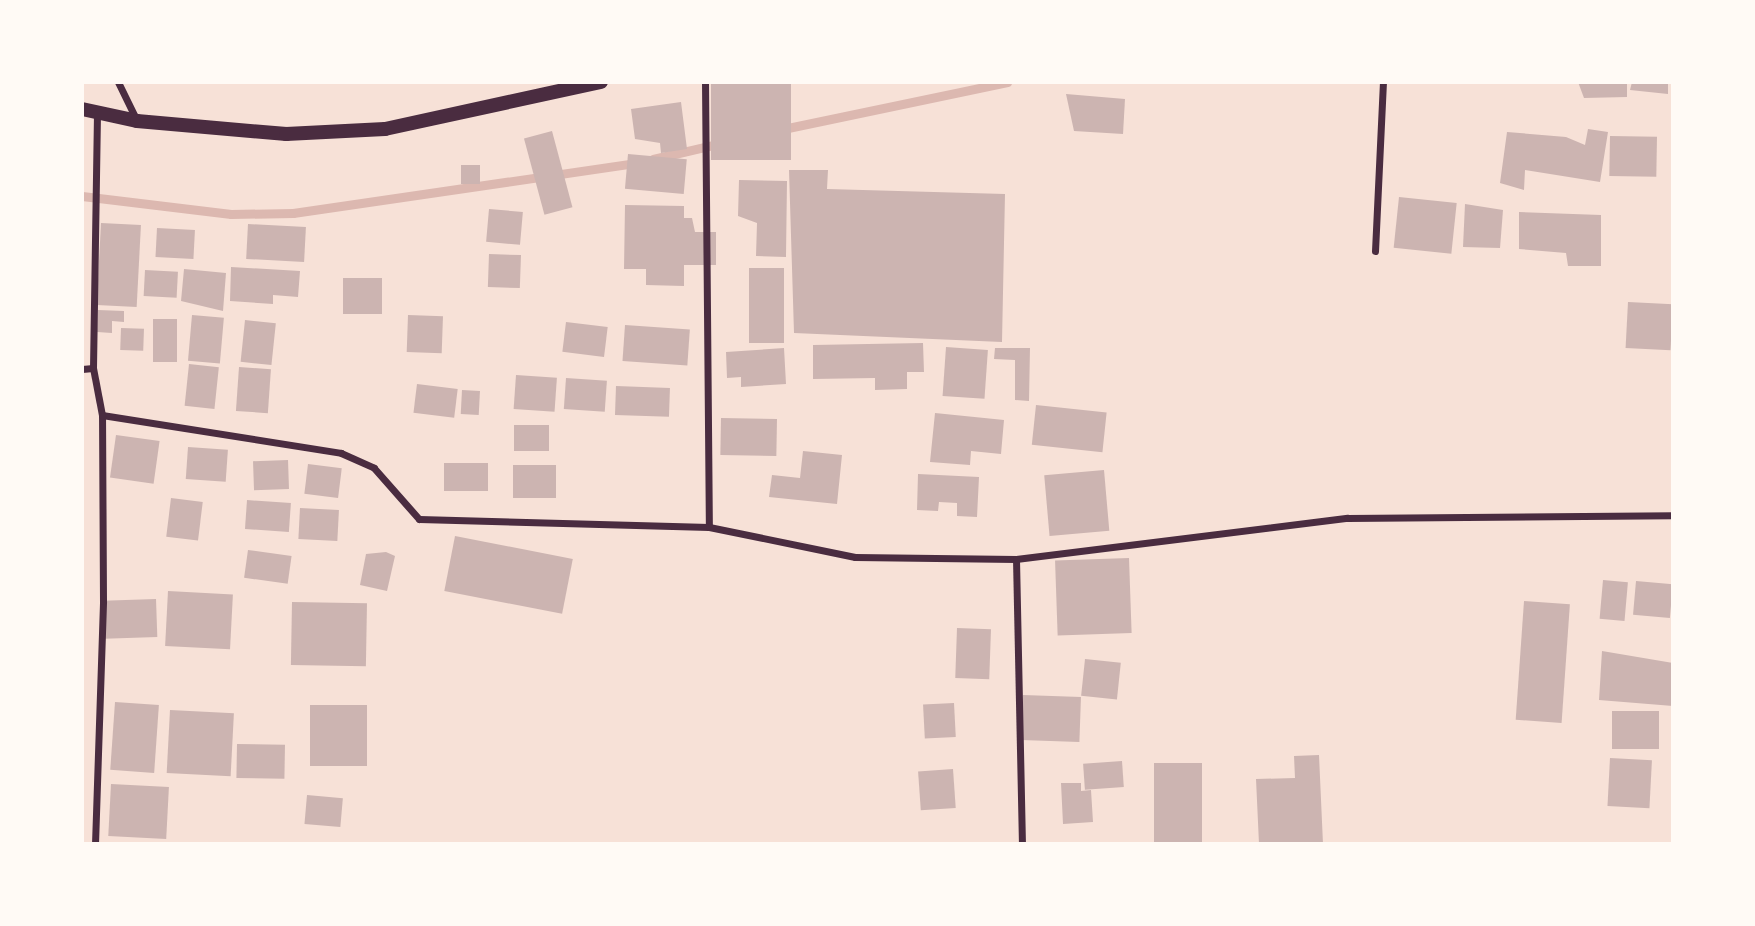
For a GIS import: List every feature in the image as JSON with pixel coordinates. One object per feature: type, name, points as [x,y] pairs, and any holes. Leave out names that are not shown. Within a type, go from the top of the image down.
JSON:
[{"type":"main road","points":[[82,109],[137,121],[286,134],[386,129],[601,82]]},
{"type":"street","points":[[118,82],[137,121]]},
{"type":"street","points":[[705,82],[709,527]]},
{"type":"street","points":[[1375,251],[1383,82]]},
{"type":"street","points":[[95,844],[103,601],[102,415],[93,368],[97,112]]},
{"type":"street","points":[[82,369],[93,368]]},
{"type":"street","points":[[102,415],[341,453],[373,468],[419,519],[709,527],[855,557],[1016,559],[1347,518],[1673,515]]},
{"type":"street","points":[[1016,559],[1022,844]]},
{"type":"building","points":[[711,82],[791,82],[791,160],[711,160]]},
{"type":"building","points":[[1578,82],[1627,82],[1627,97],[1584,98]]},
{"type":"building","points":[[1632,82],[1668,82],[1668,94],[1630,90]]},
{"type":"building","points":[[1066,94],[1125,99],[1123,134],[1074,131]]},
{"type":"building","points":[[681,102],[687,149],[661,153],[660,143],[635,139],[631,109]]},
{"type":"building","points":[[1588,129],[1608,132],[1600,182],[1525,170],[1524,190],[1500,183],[1507,132],[1566,137],[1585,145]]},
{"type":"building","points":[[552,131],[572,207],[544,215],[524,139]]},
{"type":"building","points":[[1610,136],[1657,137],[1656,177],[1609,176]]},
{"type":"building","points":[[628,154],[687,159],[684,194],[625,189]]},
{"type":"building","points":[[461,165],[480,165],[480,184],[461,184]]},
{"type":"building","points":[[789,170],[828,170],[827,189],[1005,194],[1002,342],[794,333]]},
{"type":"building","points":[[739,180],[787,181],[786,257],[756,256],[757,223],[738,216]]},
{"type":"building","points":[[1399,197],[1457,203],[1451,254],[1394,248]]},
{"type":"building","points":[[1465,204],[1503,210],[1500,248],[1463,247]]},
{"type":"building","points":[[625,205],[684,206],[684,218],[692,218],[695,232],[716,232],[716,265],[684,265],[684,286],[646,285],[646,269],[624,269]]},
{"type":"building","points":[[489,209],[523,212],[520,245],[486,242]]},
{"type":"building","points":[[1519,212],[1601,215],[1601,266],[1568,266],[1566,253],[1519,249]]},
{"type":"building","points":[[101,223],[141,225],[137,307],[97,305]]},
{"type":"building","points":[[248,224],[306,227],[304,262],[246,259]]},
{"type":"building","points":[[157,228],[195,230],[193,259],[155,257]]},
{"type":"building","points":[[489,254],[521,255],[520,288],[488,287]]},
{"type":"building","points":[[231,267],[300,271],[298,297],[273,295],[273,304],[230,301]]},
{"type":"building","points":[[749,268],[784,268],[784,343],[749,343]]},
{"type":"building","points":[[184,269],[226,273],[223,311],[181,301]]},
{"type":"building","points":[[145,270],[178,272],[177,298],[144,296]]},
{"type":"building","points":[[343,278],[382,278],[382,314],[343,314]]},
{"type":"building","points":[[1628,302],[1673,304],[1671,350],[1626,348]]},
{"type":"building","points":[[98,310],[124,311],[124,322],[112,321],[112,333],[97,332]]},
{"type":"building","points":[[192,315],[224,318],[220,364],[188,361]]},
{"type":"building","points":[[408,315],[443,316],[442,353],[407,352]]},
{"type":"building","points":[[153,319],[177,319],[177,362],[153,362]]},
{"type":"building","points":[[245,320],[276,323],[271,365],[241,362]]},
{"type":"building","points":[[566,322],[608,327],[604,357],[562,352]]},
{"type":"building","points":[[625,325],[690,330],[687,365],[622,361]]},
{"type":"building","points":[[121,328],[144,329],[143,351],[120,350]]},
{"type":"building","points":[[923,343],[924,372],[907,372],[907,389],[875,390],[875,378],[813,379],[813,345]]},
{"type":"building","points":[[946,347],[988,350],[984,399],[943,396]]},
{"type":"building","points":[[784,348],[786,384],[741,387],[741,377],[727,378],[726,352]]},
{"type":"building","points":[[995,348],[1030,348],[1029,401],[1015,400],[1015,360],[994,359]]},
{"type":"building","points":[[189,364],[219,367],[214,409],[185,406]]},
{"type":"building","points":[[239,367],[271,369],[268,413],[236,411]]},
{"type":"building","points":[[516,375],[557,378],[555,412],[514,409]]},
{"type":"building","points":[[566,378],[607,381],[605,412],[564,409]]},
{"type":"building","points":[[417,384],[458,389],[454,418],[413,413]]},
{"type":"building","points":[[616,386],[670,388],[669,417],[615,415]]},
{"type":"building","points":[[462,390],[480,391],[479,415],[461,414]]},
{"type":"building","points":[[1036,405],[1107,412],[1102,452],[1032,445]]},
{"type":"building","points":[[935,413],[1004,420],[1001,454],[971,451],[970,465],[930,462]]},
{"type":"building","points":[[721,418],[777,419],[776,456],[720,455]]},
{"type":"building","points":[[514,425],[549,425],[549,451],[514,451]]},
{"type":"building","points":[[116,435],[160,441],[154,484],[110,478]]},
{"type":"building","points":[[188,447],[228,450],[226,482],[186,479]]},
{"type":"building","points":[[803,451],[842,455],[837,504],[769,497],[772,475],[800,478]]},
{"type":"building","points":[[288,460],[289,489],[254,490],[253,461]]},
{"type":"building","points":[[444,463],[488,463],[488,491],[444,491]]},
{"type":"building","points":[[308,464],[342,468],[338,498],[304,494]]},
{"type":"building","points":[[513,465],[556,465],[556,498],[513,498]]},
{"type":"building","points":[[1104,470],[1109,531],[1050,536],[1044,475]]},
{"type":"building","points":[[918,474],[979,477],[977,517],[957,516],[957,503],[939,502],[938,511],[917,510]]},
{"type":"building","points":[[171,498],[203,502],[198,541],[166,537]]},
{"type":"building","points":[[247,500],[291,503],[289,532],[245,529]]},
{"type":"building","points":[[300,508],[339,510],[337,541],[298,539]]},
{"type":"building","points":[[455,536],[573,559],[562,614],[444,591]]},
{"type":"building","points":[[248,550],[292,556],[288,584],[244,578]]},
{"type":"building","points":[[386,552],[395,556],[387,591],[360,585],[366,554]]},
{"type":"building","points":[[1129,558],[1132,633],[1058,636],[1055,561]]},
{"type":"building","points":[[1603,580],[1628,582],[1625,621],[1600,619]]},
{"type":"building","points":[[1636,581],[1673,584],[1670,618],[1633,615]]},
{"type":"building","points":[[168,591],[233,594],[230,649],[165,646]]},
{"type":"building","points":[[156,599],[157,637],[104,639],[103,601]]},
{"type":"building","points":[[1524,601],[1570,604],[1562,723],[1516,720]]},
{"type":"building","points":[[292,602],[367,603],[366,666],[291,665]]},
{"type":"building","points":[[957,628],[991,629],[989,679],[955,678]]},
{"type":"building","points":[[1602,651],[1673,663],[1673,706],[1599,700]]},
{"type":"building","points":[[1085,659],[1121,663],[1117,700],[1081,696]]},
{"type":"building","points":[[1023,695],[1081,697],[1079,742],[1021,740]]},
{"type":"building","points":[[115,702],[159,705],[154,773],[110,770]]},
{"type":"building","points":[[954,703],[956,737],[925,739],[923,705]]},
{"type":"building","points":[[310,705],[367,705],[367,766],[310,766]]},
{"type":"building","points":[[170,710],[234,713],[231,776],[167,773]]},
{"type":"building","points":[[1612,711],[1659,711],[1659,749],[1612,749]]},
{"type":"building","points":[[237,744],[285,745],[284,779],[236,778]]},
{"type":"building","points":[[1319,755],[1323,844],[1259,844],[1256,779],[1295,778],[1294,756]]},
{"type":"building","points":[[1610,758],[1652,760],[1649,808],[1607,806]]},
{"type":"building","points":[[1122,761],[1124,787],[1085,790],[1083,764]]},
{"type":"building","points":[[1154,763],[1202,763],[1202,844],[1154,844]]},
{"type":"building","points":[[953,769],[956,808],[921,810],[918,771]]},
{"type":"building","points":[[1061,783],[1081,783],[1081,791],[1091,790],[1093,822],[1063,824]]},
{"type":"building","points":[[111,784],[169,787],[166,839],[108,836]]},
{"type":"building","points":[[307,795],[343,798],[340,827],[304,824]]},
{"type":"waterway","points":[[783,129],[1007,82]]},
{"type":"waterway","points":[[653,159],[722,143]]},
{"type":"waterway","points":[[82,196],[231,214],[293,213],[636,163]]}]
